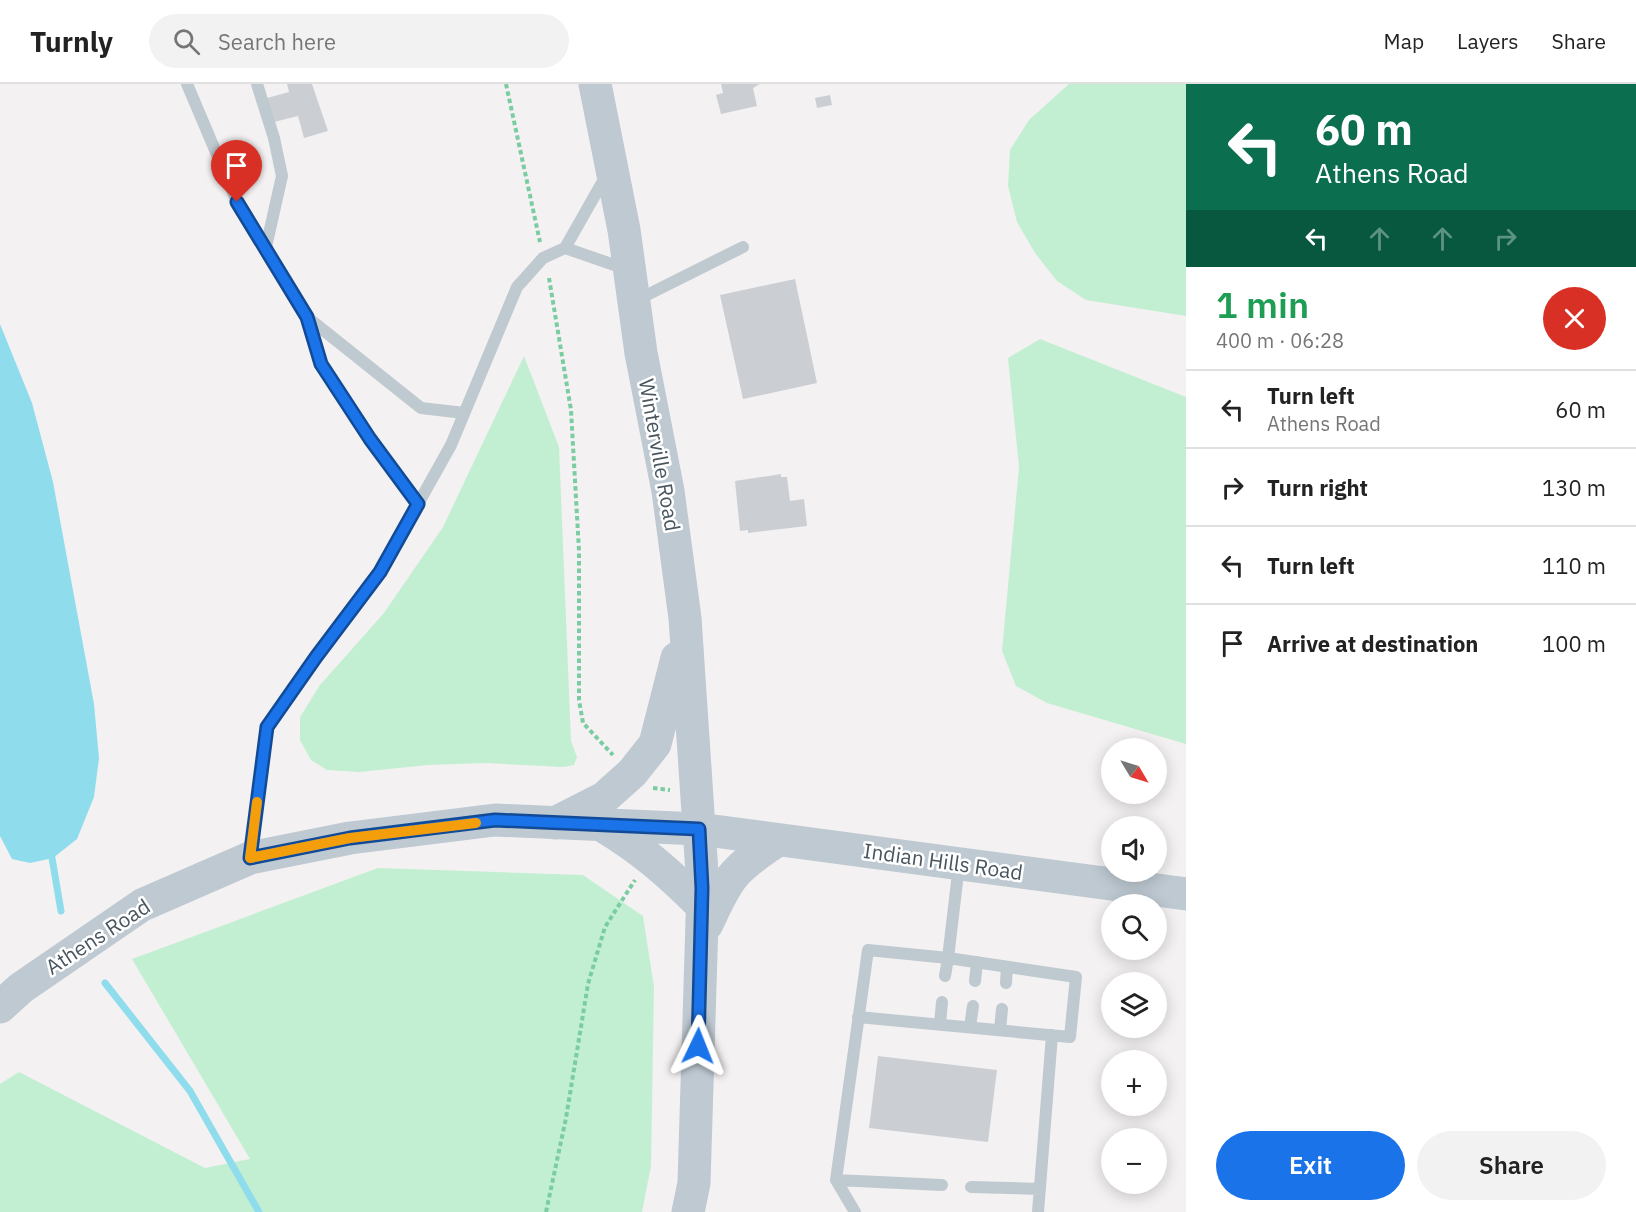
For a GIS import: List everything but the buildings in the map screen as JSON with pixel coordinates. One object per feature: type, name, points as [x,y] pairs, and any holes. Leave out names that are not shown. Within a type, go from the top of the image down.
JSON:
[{"type":"street","name":"Winterville Road","points":[[595,84],[624,230],[668,491],[685,618],[699,829],[702,921],[694,1183],[688,1212]]},
{"type":"street","points":[[554,824],[604,798],[632,773],[655,744],[674,675],[685,618]]},
{"type":"street","name":"Athens Road","points":[[0,1007],[21,988],[142,905],[250,858],[350,838],[495,820],[699,829]]},
{"type":"street","points":[[602,825],[639,848],[702,921],[734,872],[778,840]]},
{"type":"street","name":"Indian Hills Road","points":[[699,829],[1186,894]]},
{"type":"lane","points":[[187,84],[237,202],[307,317],[321,364],[370,439],[418,504]]},
{"type":"lane","points":[[257,84],[274,138],[282,176],[266,247]]},
{"type":"lane","points":[[250,858],[267,727],[301,677],[380,572],[451,445],[517,287],[543,258],[565,248],[610,168]]},
{"type":"lane","points":[[565,248],[632,286],[743,247]]},
{"type":"lane","points":[[307,317],[421,408],[464,413]]},
{"type":"lane","points":[[945,976],[959,864]]},
{"type":"lane","points":[[855,1212],[836,1180],[858,1017],[868,950],[948,958],[1076,977],[1070,1037],[858,1017]]},
{"type":"lane","points":[[975,981],[977,962]]},
{"type":"lane","points":[[1006,983],[1007,967]]},
{"type":"lane","points":[[940,1024],[942,1002]]},
{"type":"lane","points":[[970,1027],[972,1006]]},
{"type":"lane","points":[[1000,1030],[1002,1010]]},
{"type":"lane","points":[[1038,1212],[1052,1035]]},
{"type":"lane","points":[[836,1180],[942,1185]]},
{"type":"lane","points":[[970,1187],[1040,1189]]},
{"type":"path","points":[[506,84],[539,236]]},
{"type":"path","points":[[551,286],[571,410],[579,551],[579,700],[583,723],[618,760]]},
{"type":"path","points":[[651,788],[674,790]]},
{"type":"path","points":[[546,1212],[567,1118],[588,984],[605,927],[641,870]]},
{"type":"green space","points":[[1069,84],[1186,84],[1186,316],[1086,300],[1057,281],[1035,253],[1017,222],[1008,186],[1010,150],[1029,120]]},
{"type":"green space","points":[[1040,339],[1186,397],[1186,744],[1047,703],[1016,686],[1002,651],[1019,467],[1008,358]]},
{"type":"green space","points":[[524,356],[559,447],[571,741],[577,757],[574,765],[563,767],[485,763],[428,765],[359,772],[327,770],[311,760],[300,740],[300,717],[320,685],[384,613],[443,527]]},
{"type":"green space","points":[[378,868],[583,875],[643,916],[654,987],[651,1166],[642,1212],[0,1212],[0,1084],[19,1072],[205,1168],[250,1159],[132,959]]},
{"type":"water","points":[[0,324],[32,403],[53,482],[94,704],[99,758],[94,797],[77,839],[53,858],[30,863],[12,859],[0,836]]},
{"type":"waterway","points":[[51,852],[61,911]]},
{"type":"waterway","points":[[105,983],[190,1091],[259,1212]]},
{"type":"slow traffic","points":[[257,802],[250,858],[350,838],[476,823]]},
{"type":"route","points":[[237,202],[307,317],[321,364],[370,439],[418,504],[380,572],[294,686],[267,727],[250,858],[350,838],[495,820],[699,829],[702,888],[698,1046]]}]
